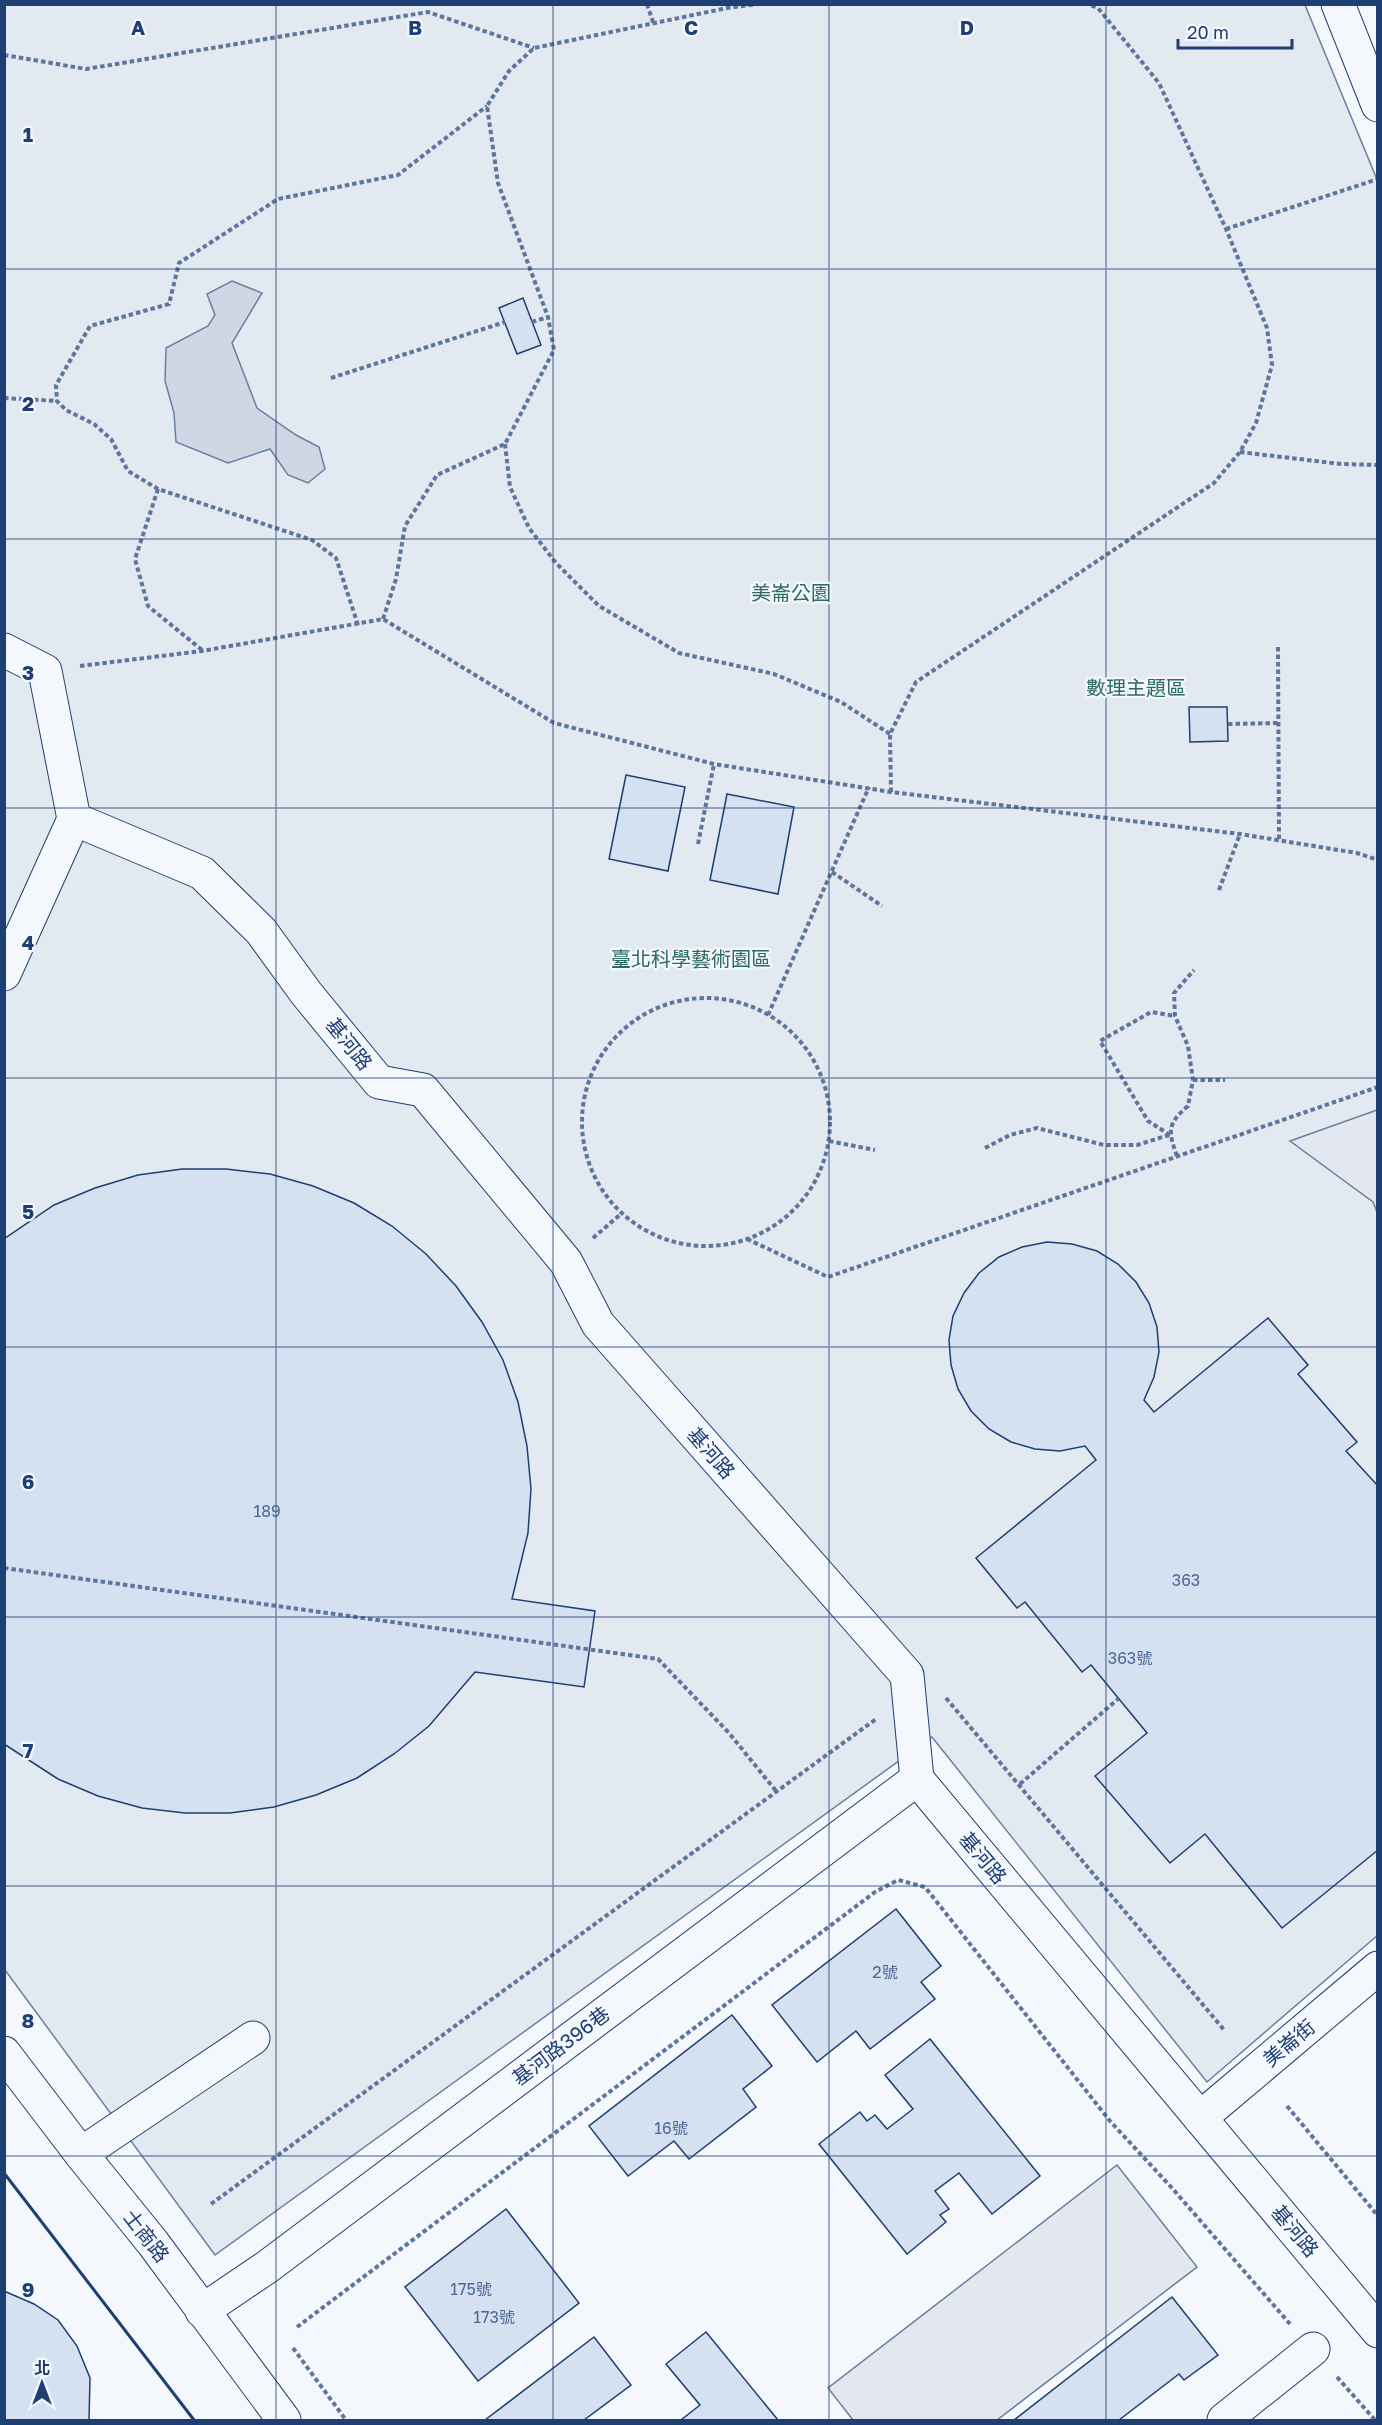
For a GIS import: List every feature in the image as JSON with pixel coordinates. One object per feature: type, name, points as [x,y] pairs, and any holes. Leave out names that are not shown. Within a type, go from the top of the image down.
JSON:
[{"type":"street","points":[[1338,4],[1377,105]]},
{"type":"street","points":[[4,650],[45,671],[74,819],[4,974]]},
{"type":"street","name":"基河路","points":[[74,819],[202,873],[261,931],[306,993],[380,1082],[423,1090],[566,1262],[598,1324],[908,1675],[917,1779],[1377,2331]]},
{"type":"street","name":"基河路396巷","points":[[202,2311],[276,2259],[917,1779]]},
{"type":"street","name":"美崙街","points":[[1200,2118],[1377,1968]]},
{"type":"street","points":[[81,2154],[253,2038]]},
{"type":"street","name":"士商路","points":[[4,2053],[153,2243],[284,2421]]},
{"type":"street","points":[[1224,2421],[1313,2349]]},
{"type":"path","points":[[647,4],[654,25]]},
{"type":"path","points":[[4,54],[86,69],[428,12],[534,48],[654,25],[727,8],[758,4]]},
{"type":"path","points":[[891,792],[890,734],[916,682],[1214,483],[1240,452],[1256,423],[1272,365],[1267,328],[1226,229],[1159,83],[1100,6],[1088,4]]},
{"type":"path","points":[[358,625],[336,558],[312,540],[158,489],[128,471],[111,439],[94,424],[66,410],[57,401],[56,385],[90,326],[169,304],[179,262],[278,199],[398,176],[487,106],[509,71],[534,48]]},
{"type":"path","points":[[487,106],[498,183],[548,317],[554,350],[505,444],[510,487],[529,528],[556,563],[599,606],[679,653],[774,674],[841,702],[890,734]]},
{"type":"path","points":[[1226,229],[1377,179]]},
{"type":"path","points":[[532,322],[548,317]]},
{"type":"path","points":[[331,378],[505,322]]},
{"type":"path","points":[[4,398],[57,401]]},
{"type":"path","points":[[384,619],[396,579],[405,526],[437,474],[505,444]]},
{"type":"path","points":[[1240,452],[1329,463],[1377,465]]},
{"type":"path","points":[[158,489],[135,559],[148,606],[202,651]]},
{"type":"path","points":[[45,671],[202,651],[384,619],[554,723],[714,764],[891,792],[1240,834],[1357,853],[1377,860]]},
{"type":"path","points":[[1278,647],[1279,840]]},
{"type":"path","points":[[1228,724],[1278,723]]},
{"type":"path","points":[[698,844],[714,764]]},
{"type":"path","points":[[768,1015],[869,788]]},
{"type":"path","points":[[1219,890],[1240,834]]},
{"type":"path","points":[[832,872],[882,906]]},
{"type":"path","points":[[1177,1156],[1170,1135],[1174,1118],[1188,1106],[1193,1080],[1188,1046],[1175,1016],[1174,993],[1194,970]]},
{"type":"path","points":[[720,999],[744,1005],[768,1015],[788,1029],[805,1047],[818,1068],[826,1092],[831,1116],[829,1141],[822,1167],[810,1190],[793,1211],[771,1227],[747,1239],[721,1245],[694,1245],[668,1240],[636,1224],[622,1213],[604,1193],[591,1170],[584,1144],[582,1119],[585,1094],[593,1070],[613,1041],[645,1014],[685,1000],[720,999]]},
{"type":"path","points":[[1170,1135],[1148,1121],[1100,1041],[1150,1012],[1175,1016]]},
{"type":"path","points":[[1193,1080],[1225,1080]]},
{"type":"path","points":[[747,1239],[828,1276],[1377,1087]]},
{"type":"path","points":[[985,1148],[1010,1135],[1037,1128],[1104,1145],[1137,1145],[1170,1135]]},
{"type":"path","points":[[829,1141],[875,1150]]},
{"type":"path","points":[[4,1568],[658,1659],[729,1733],[777,1791]]},
{"type":"path","points":[[1020,1784],[1118,1699]]},
{"type":"path","points":[[297,2327],[875,1892],[898,1880],[925,1887],[1110,2121],[1172,2188],[1375,2421]]},
{"type":"path","points":[[1287,2106],[1377,2216]]},
{"type":"path","points":[[293,2348],[346,2421]]},
{"type":"green space","name":"臺北科學藝術園區","points":[[4,5],[1305,5],[1378,182],[1378,1935],[1207,2082],[932,1737],[215,2255],[5,1970]]},
{"type":"shaded area","points":[[232,281],[262,293],[232,343],[257,408],[296,435],[319,447],[325,469],[308,483],[288,475],[270,449],[228,463],[176,442],[174,413],[165,381],[166,348],[208,326],[215,315],[207,294]]},
{"type":"shaded area","points":[[1378,1110],[1377,1212],[1373,1202],[1290,1141]]},
{"type":"shaded area","points":[[1117,2165],[1197,2267],[997,2420],[853,2420],[828,2388]]},
{"type":"building","points":[[523,298],[541,345],[517,354],[499,308]]},
{"type":"building","points":[[1189,707],[1227,707],[1228,741],[1190,742]]},
{"type":"building","points":[[626,775],[685,787],[668,871],[609,859]]},
{"type":"building","points":[[727,794],[794,807],[778,894],[710,880]]},
{"type":"building","points":[[182,1169],[226,1169],[270,1174],[313,1186],[354,1203],[392,1226],[426,1254],[456,1286],[482,1322],[503,1360],[518,1402],[527,1446],[531,1489],[528,1533],[512,1599],[595,1611],[584,1687],[475,1672],[429,1726],[394,1754],[357,1778],[316,1795],[274,1807],[230,1813],[185,1813],[142,1808],[98,1796],[58,1779],[4,1744],[4,1239],[54,1205],[95,1188],[138,1175]]},
{"type":"building","points":[[1047,1242],[1072,1244],[1097,1251],[1118,1264],[1136,1282],[1149,1303],[1157,1327],[1159,1352],[1154,1377],[1144,1400],[1154,1412],[1268,1318],[1308,1365],[1298,1374],[1357,1442],[1346,1451],[1378,1486],[1378,1850],[1282,1928],[1205,1834],[1170,1863],[1095,1776],[1147,1733],[1091,1665],[1082,1672],[1025,1602],[1017,1608],[976,1558],[1096,1460],[1085,1446],[1060,1451],[1035,1449],[1011,1442],[989,1429],[971,1411],[958,1389],[951,1365],[949,1340],[953,1316],[964,1293],[979,1273],[999,1257],[1022,1247]]},
{"type":"building","points":[[896,1909],[941,1966],[921,1982],[935,1999],[870,2049],[856,2031],[817,2062],[772,2005]]},
{"type":"building","points":[[732,2015],[772,2066],[743,2089],[756,2107],[689,2159],[674,2141],[628,2176],[589,2126]]},
{"type":"building","points":[[930,2039],[1040,2176],[992,2214],[959,2173],[935,2191],[949,2209],[940,2215],[946,2222],[907,2254],[819,2144],[860,2112],[867,2121],[875,2115],[887,2129],[913,2109],[885,2075]]},
{"type":"building","points":[[506,2209],[579,2303],[478,2381],[405,2287]]},
{"type":"building","points":[[4,2291],[34,2304],[58,2320],[77,2346],[90,2378],[89,2420],[4,2420]]},
{"type":"building","points":[[1172,2297],[1218,2355],[1184,2380],[1179,2374],[1119,2420],[1014,2420]]},
{"type":"building","points":[[706,2332],[778,2420],[681,2420],[700,2405],[666,2364]]},
{"type":"building","points":[[594,2337],[631,2385],[584,2420],[485,2420]]},
{"type":"wall","points":[[4,2173],[194,2420]]},
{"type":"park label","name":"美崙公園","points":[[791,593]]},
{"type":"park label","name":"數理主題區","points":[[1136,688]]}]
